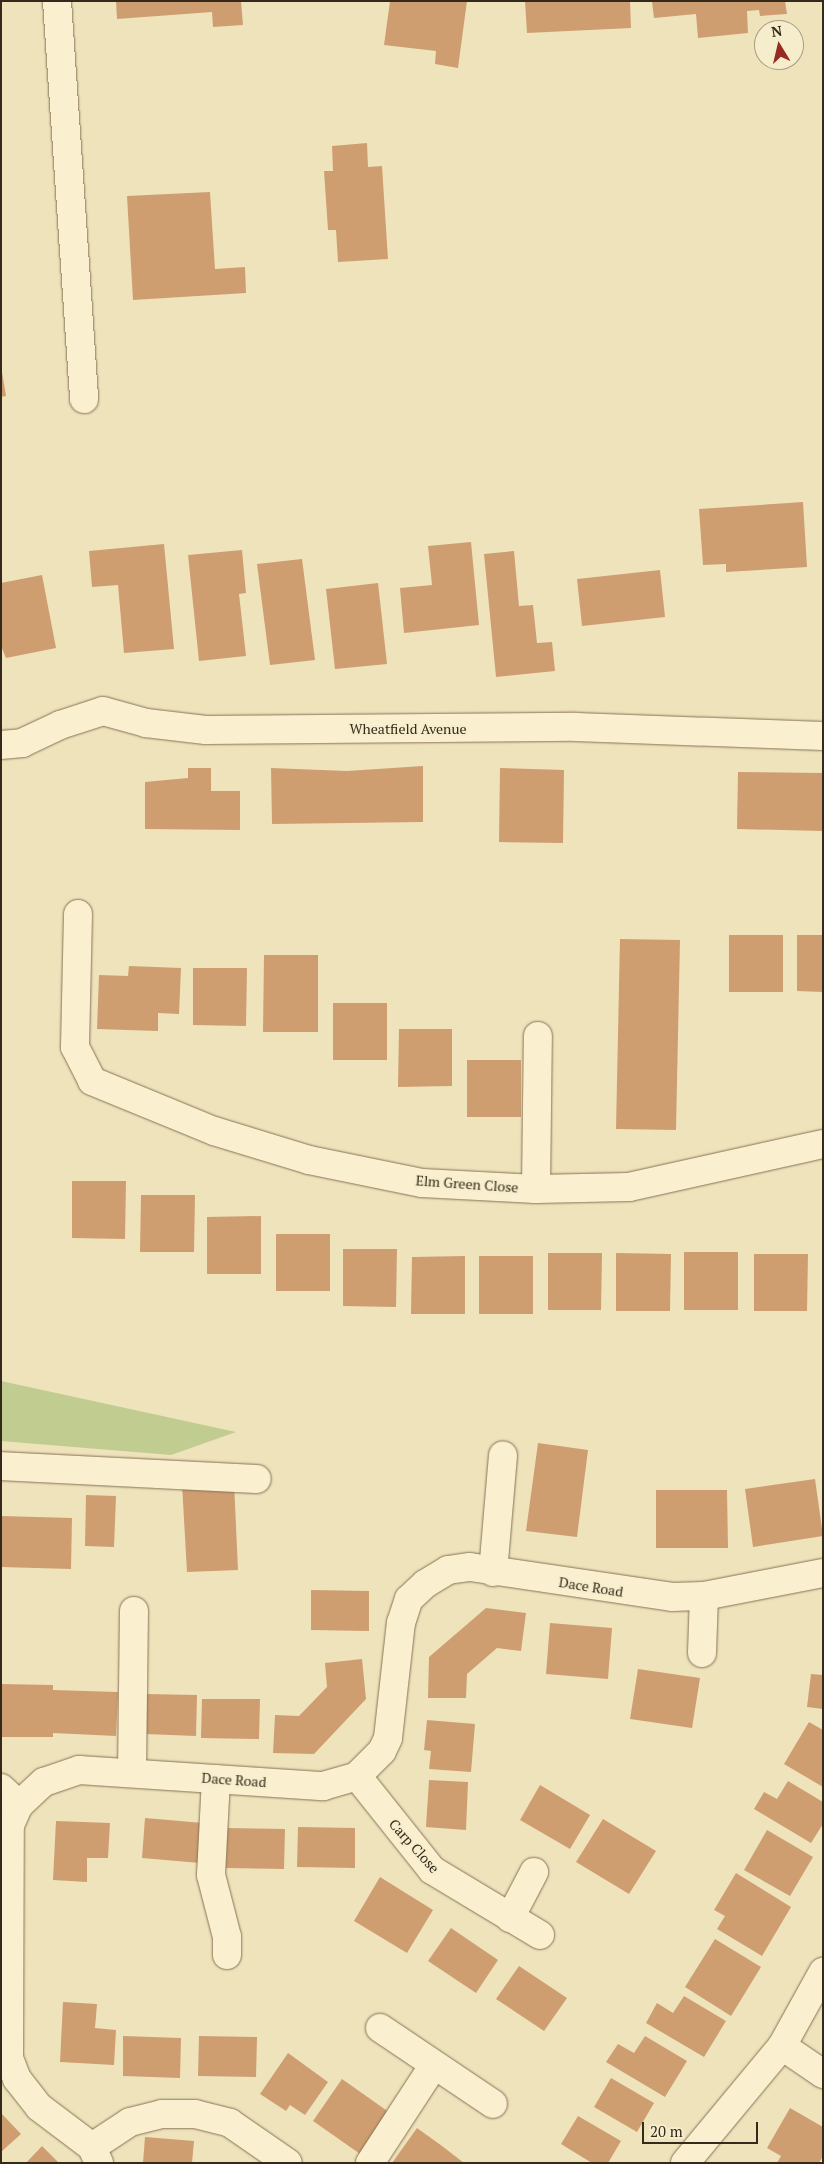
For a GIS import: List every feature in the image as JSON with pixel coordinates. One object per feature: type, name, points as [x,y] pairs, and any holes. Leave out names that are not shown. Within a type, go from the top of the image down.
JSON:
[{"type":"street","points":[[57,1],[84,399]]},
{"type":"street","name":"Wheatfield Avenue","points":[[1,745],[22,743],[60,725],[103,711],[146,723],[206,730],[576,727],[823,736]]},
{"type":"street","name":"Elm Green Close","points":[[78,914],[75,1047],[92,1082],[214,1131],[309,1160],[422,1182],[536,1189],[629,1187],[823,1144]]},
{"type":"street","points":[[536,1189],[538,1036]]},
{"type":"street","points":[[493,1572],[503,1455]]},
{"type":"street","points":[[1,1466],[257,1479]]},
{"type":"street","name":"Dace Road","points":[[95,2155],[9,2080],[6,2039],[10,1796],[79,1770],[323,1786],[357,1776],[382,1751],[388,1738],[401,1623],[409,1599],[425,1584],[448,1570],[470,1568],[630,1593],[704,1596],[823,1574]]},
{"type":"street","points":[[702,1653],[704,1596]]},
{"type":"street","points":[[132,1773],[134,1611]]},
{"type":"street","name":"Carp Close","points":[[357,1776],[432,1870],[540,1935]]},
{"type":"street","points":[[216,1779],[211,1874],[227,1937],[227,1956]]},
{"type":"street","points":[[510,1918],[534,1872]]},
{"type":"street","points":[[685,2163],[782,2046],[823,1972]]},
{"type":"street","points":[[380,2028],[493,2104]]},
{"type":"street","points":[[782,2046],[823,2074]]},
{"type":"street","points":[[370,2163],[434,2065]]},
{"type":"street","points":[[95,2155],[130,2122],[162,2114],[195,2114],[230,2123],[288,2163]]},
{"type":"green space","points":[[1,1381],[236,1432],[171,1455],[1,1441]]},
{"type":"building","points":[[116,1],[241,1],[243,25],[213,27],[212,12],[117,19]]},
{"type":"building","points":[[390,1],[467,1],[458,68],[435,64],[436,51],[384,45]]},
{"type":"building","points":[[525,1],[630,1],[631,28],[527,33]]},
{"type":"building","points":[[652,1],[785,1],[787,14],[760,16],[759,10],[747,11],[748,33],[698,38],[696,14],[654,18]]},
{"type":"building","points":[[367,143],[368,167],[382,166],[388,259],[338,262],[336,230],[328,230],[324,171],[333,171],[332,146]]},
{"type":"building","points":[[210,192],[215,269],[245,267],[246,293],[133,300],[127,196]]},
{"type":"building","points":[[1,366],[6,396],[1,397]]},
{"type":"building","points":[[803,502],[807,567],[726,572],[726,564],[703,565],[699,509]]},
{"type":"building","points":[[471,542],[479,625],[404,633],[400,588],[432,585],[428,546]]},
{"type":"building","points":[[164,544],[174,649],[124,653],[118,585],[92,587],[89,551]]},
{"type":"building","points":[[242,550],[246,593],[239,594],[246,656],[199,661],[188,555]]},
{"type":"building","points":[[514,551],[519,606],[533,605],[537,643],[552,642],[555,671],[496,677],[484,554]]},
{"type":"building","points":[[302,559],[315,660],[270,665],[257,564]]},
{"type":"building","points":[[660,570],[665,617],[582,626],[577,579]]},
{"type":"building","points":[[42,575],[56,648],[6,658],[1,646],[1,583]]},
{"type":"building","points":[[378,583],[387,664],[335,669],[326,589]]},
{"type":"building","points":[[423,766],[423,822],[272,824],[271,768],[347,771]]},
{"type":"building","points":[[188,768],[211,768],[211,791],[240,791],[240,830],[145,829],[145,782],[188,778]]},
{"type":"building","points":[[500,768],[564,770],[563,843],[499,842]]},
{"type":"building","points":[[738,772],[823,773],[823,831],[737,829]]},
{"type":"building","points":[[729,935],[783,935],[783,992],[729,992]]},
{"type":"building","points":[[797,935],[823,935],[823,992],[797,991]]},
{"type":"building","points":[[620,939],[680,940],[676,1130],[616,1129]]},
{"type":"building","points":[[264,955],[318,955],[318,1032],[263,1032]]},
{"type":"building","points":[[129,966],[181,968],[179,1014],[158,1013],[158,1031],[97,1029],[99,975],[128,976]]},
{"type":"building","points":[[193,968],[247,968],[246,1026],[193,1025]]},
{"type":"building","points":[[333,1003],[387,1003],[387,1060],[333,1060]]},
{"type":"building","points":[[399,1029],[452,1029],[452,1086],[398,1087]]},
{"type":"building","points":[[467,1060],[521,1060],[521,1117],[467,1117]]},
{"type":"building","points":[[72,1181],[126,1181],[125,1239],[72,1238]]},
{"type":"building","points":[[141,1195],[195,1195],[194,1252],[140,1252]]},
{"type":"building","points":[[261,1216],[261,1274],[207,1274],[207,1217]]},
{"type":"building","points":[[276,1234],[330,1234],[330,1291],[276,1291]]},
{"type":"building","points":[[343,1249],[397,1249],[396,1307],[343,1306]]},
{"type":"building","points":[[684,1252],[738,1252],[738,1310],[684,1310]]},
{"type":"building","points":[[548,1253],[602,1253],[601,1310],[548,1310]]},
{"type":"building","points":[[616,1253],[671,1254],[670,1311],[616,1311]]},
{"type":"building","points":[[754,1254],[808,1254],[807,1311],[754,1311]]},
{"type":"building","points":[[465,1256],[465,1314],[411,1314],[412,1257]]},
{"type":"building","points":[[479,1256],[533,1256],[533,1314],[479,1314]]},
{"type":"building","points":[[538,1443],[588,1450],[577,1537],[526,1531]]},
{"type":"building","points":[[815,1479],[823,1536],[753,1547],[745,1489]]},
{"type":"building","points":[[234,1482],[238,1570],[187,1572],[182,1484]]},
{"type":"building","points":[[656,1490],[727,1490],[728,1548],[656,1548]]},
{"type":"building","points":[[86,1495],[116,1496],[114,1547],[85,1546]]},
{"type":"building","points":[[1,1516],[72,1518],[71,1569],[1,1567]]},
{"type":"building","points":[[311,1590],[369,1591],[369,1631],[311,1630]]},
{"type":"building","points":[[486,1608],[526,1613],[521,1651],[497,1648],[467,1674],[466,1698],[428,1698],[429,1657]]},
{"type":"building","points":[[550,1623],[612,1628],[608,1679],[546,1674]]},
{"type":"building","points":[[362,1659],[366,1699],[314,1754],[273,1753],[275,1715],[299,1716],[327,1687],[325,1663]]},
{"type":"building","points":[[638,1669],[700,1678],[692,1728],[630,1719]]},
{"type":"building","points":[[811,1674],[823,1675],[823,1709],[807,1707]]},
{"type":"building","points":[[1,1684],[53,1685],[53,1690],[118,1692],[116,1736],[53,1733],[53,1737],[1,1737]]},
{"type":"building","points":[[146,1694],[197,1695],[196,1736],[145,1734]]},
{"type":"building","points":[[202,1699],[260,1699],[259,1739],[201,1738]]},
{"type":"building","points":[[427,1720],[475,1724],[471,1772],[429,1769],[431,1751],[424,1750]]},
{"type":"building","points":[[809,1722],[823,1730],[823,1787],[784,1764]]},
{"type":"building","points":[[429,1780],[468,1782],[466,1830],[426,1827]]},
{"type":"building","points":[[788,1781],[823,1802],[823,1824],[811,1843],[754,1809],[764,1792],[777,1799]]},
{"type":"building","points":[[540,1785],[590,1815],[570,1849],[520,1820]]},
{"type":"building","points":[[145,1818],[203,1823],[200,1863],[142,1858]]},
{"type":"building","points":[[603,1819],[656,1851],[629,1894],[576,1862]]},
{"type":"building","points":[[56,1821],[110,1823],[108,1858],[87,1858],[87,1882],[53,1880]]},
{"type":"building","points":[[298,1827],[355,1828],[355,1868],[297,1867]]},
{"type":"building","points":[[227,1828],[285,1829],[284,1869],[226,1868]]},
{"type":"building","points":[[767,1830],[813,1857],[790,1896],[744,1870]]},
{"type":"building","points":[[736,1873],[791,1907],[762,1956],[717,1929],[725,1916],[714,1910]]},
{"type":"building","points":[[380,1877],[433,1910],[407,1953],[354,1921]]},
{"type":"building","points":[[451,1928],[498,1960],[476,1993],[428,1961]]},
{"type":"building","points":[[715,1939],[761,1967],[731,2016],[685,1987]]},
{"type":"building","points":[[519,1966],[567,1998],[544,2031],[496,1999]]},
{"type":"building","points":[[684,1996],[726,2021],[704,2057],[646,2023],[657,2003],[673,2013]]},
{"type":"building","points":[[63,2002],[97,2004],[95,2028],[116,2030],[114,2065],[60,2062]]},
{"type":"building","points":[[123,2036],[181,2038],[180,2078],[123,2076]]},
{"type":"building","points":[[199,2036],[257,2037],[256,2077],[198,2076]]},
{"type":"building","points":[[645,2036],[687,2061],[665,2097],[606,2062],[618,2044],[634,2053]]},
{"type":"building","points":[[288,2053],[328,2082],[305,2115],[290,2105],[286,2111],[260,2094]]},
{"type":"building","points":[[611,2078],[654,2103],[637,2132],[594,2107]]},
{"type":"building","points":[[342,2079],[393,2115],[363,2156],[313,2121]]},
{"type":"building","points":[[790,2108],[823,2127],[823,2156],[819,2163],[777,2163],[781,2156],[767,2148]]},
{"type":"building","points":[[1,2113],[21,2134],[1,2152]]},
{"type":"building","points":[[578,2116],[621,2141],[608,2163],[592,2163],[561,2144]]},
{"type":"building","points":[[417,2128],[442,2146],[464,2163],[392,2163]]},
{"type":"building","points":[[145,2137],[194,2141],[192,2163],[143,2163]]},
{"type":"building","points":[[42,2146],[59,2163],[26,2163]]}]
